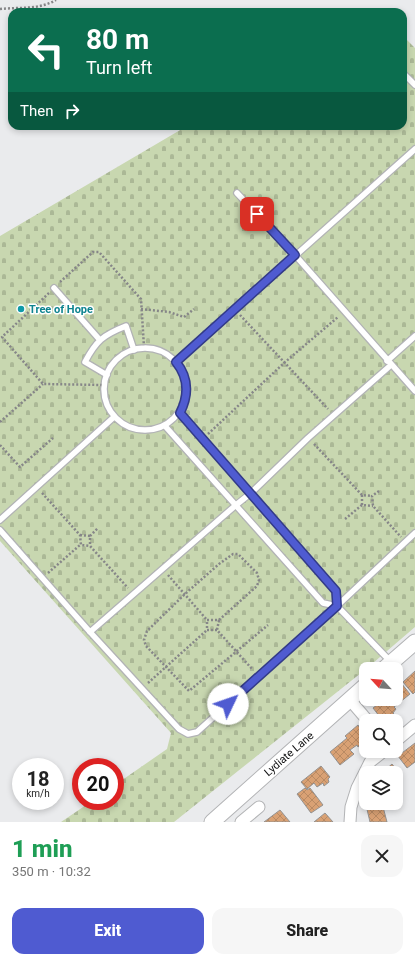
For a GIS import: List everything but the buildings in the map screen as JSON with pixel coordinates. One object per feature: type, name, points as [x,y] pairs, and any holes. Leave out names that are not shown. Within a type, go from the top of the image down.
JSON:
[{"type":"main road","points":[[392,662],[415,642]]},
{"type":"main road","name":"Lydiate Lane","points":[[212,822],[359,692]]},
{"type":"street","points":[[350,700],[362,714]]},
{"type":"street","points":[[403,735],[415,725]]},
{"type":"street","points":[[350,822],[351,807],[357,788],[370,762],[375,758]]},
{"type":"street","points":[[241,822],[259,807]]},
{"type":"lane","points":[[407,78],[415,85]]},
{"type":"lane","points":[[176,362],[415,149]]},
{"type":"lane","points":[[238,193],[415,391]]},
{"type":"lane","points":[[54,288],[100,339]]},
{"type":"lane","points":[[107,375],[84,362],[100,339],[111,332],[126,326],[134,350]]},
{"type":"lane","points":[[90,632],[251,493],[389,363],[415,336]]},
{"type":"lane","points":[[144,348],[151,348],[165,353],[176,362],[184,373],[187,387],[185,400],[180,413],[165,426],[154,430],[141,430],[124,424],[114,417],[105,399],[103,385],[110,369],[118,358],[134,350],[144,348]]},
{"type":"lane","points":[[180,413],[336,591],[337,606],[385,662]]},
{"type":"lane","points":[[0,520],[114,417]]},
{"type":"lane","points":[[165,426],[324,603],[337,606]]},
{"type":"lane","points":[[0,530],[142,689],[179,729],[188,734],[197,732],[337,606],[415,533]]},
{"type":"path","points":[[25,8],[40,6],[56,0]]},
{"type":"path","points":[[43,384],[1,338],[93,252],[99,252],[141,299],[144,348]]},
{"type":"path","points":[[141,309],[169,312],[184,317],[194,309]]},
{"type":"path","points":[[235,309],[334,415]]},
{"type":"path","points":[[203,438],[284,363],[345,312]]},
{"type":"path","points":[[0,422],[43,384],[103,385]]},
{"type":"path","points":[[0,445],[20,467],[53,438]]},
{"type":"path","points":[[308,438],[362,495],[372,496],[379,491]]},
{"type":"path","points":[[37,487],[80,535],[81,545]]},
{"type":"path","points":[[362,495],[362,506]]},
{"type":"path","points":[[372,496],[373,506],[405,542]]},
{"type":"path","points":[[345,519],[362,506],[373,506]]},
{"type":"path","points":[[90,546],[90,536],[98,528]]},
{"type":"path","points":[[80,535],[90,536]]},
{"type":"path","points":[[42,578],[81,545],[90,546],[134,594]]},
{"type":"path","points":[[217,630],[219,620],[257,586],[259,580],[257,573],[238,554],[233,554],[219,564],[185,594],[147,631],[144,640],[146,646],[167,666],[189,691],[268,625]]},
{"type":"path","points":[[162,569],[208,620],[207,630]]},
{"type":"path","points":[[208,620],[219,620]]},
{"type":"path","points":[[142,689],[207,630],[217,630],[258,677]]},
{"type":"green space","points":[[407,40],[415,48],[415,627],[374,662],[359,662],[359,675],[174,822],[61,822],[79,810],[124,810],[124,779],[167,749],[171,733],[0,541],[0,236],[180,130],[407,130]]},
{"type":"place","name":"Tree of Hope","points":[[21,309]]},
{"type":"route","points":[[228,704],[337,606],[336,591],[180,413],[187,394],[187,387],[184,373],[176,362],[295,255],[257,214]]}]
